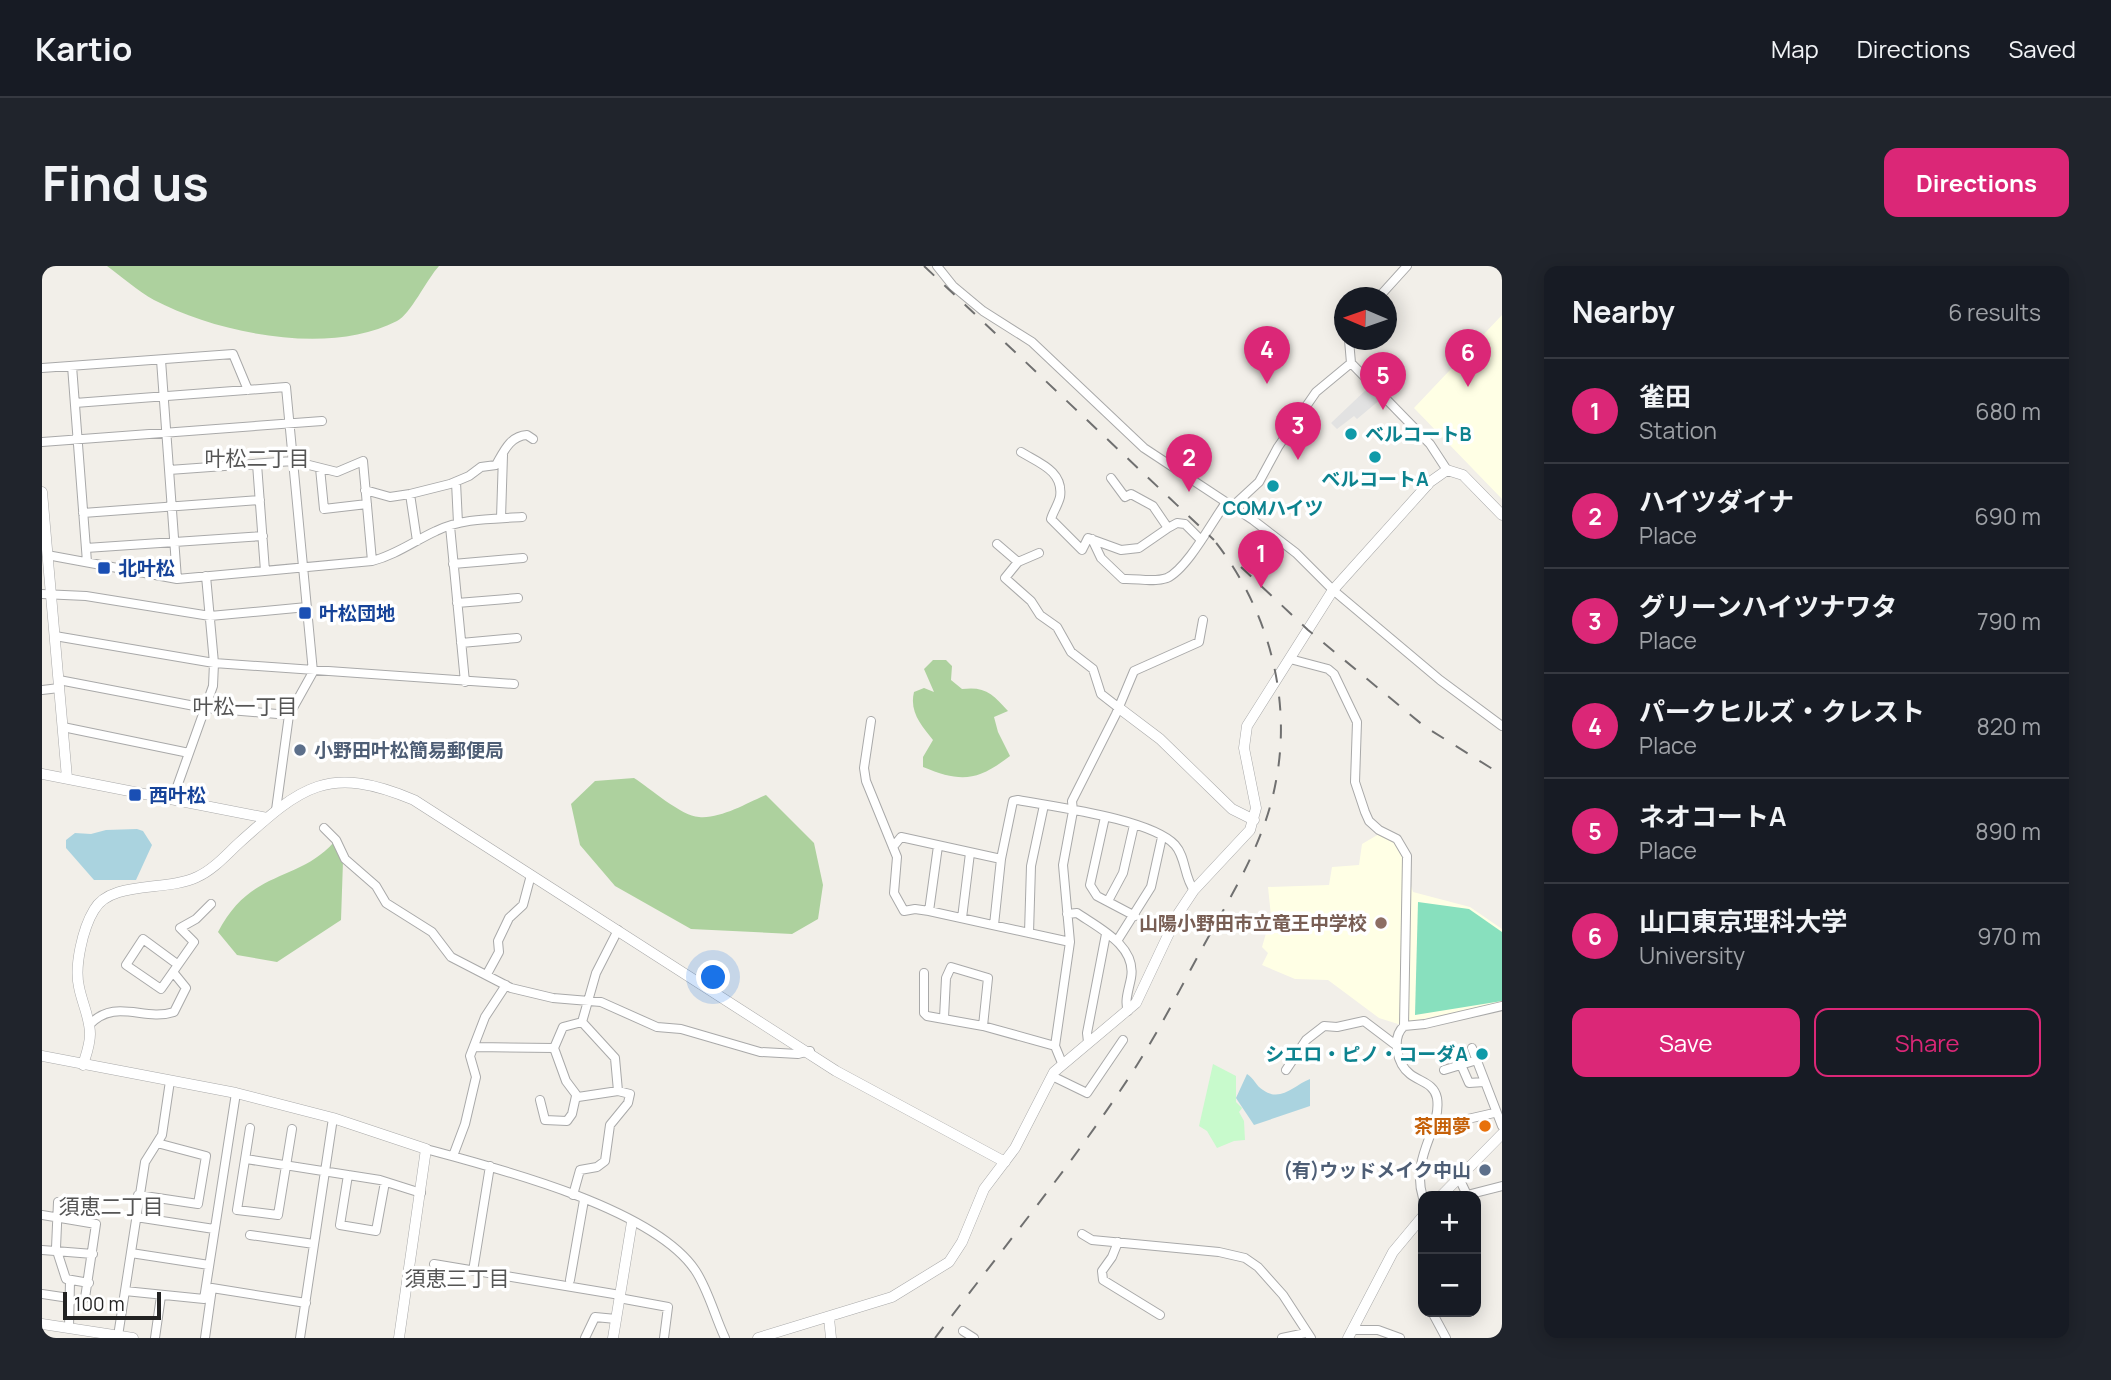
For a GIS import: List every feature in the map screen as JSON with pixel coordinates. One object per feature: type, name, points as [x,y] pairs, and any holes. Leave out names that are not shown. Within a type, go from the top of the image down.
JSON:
[{"type":"street","points":[[937,266],[953,286],[983,311],[1032,342],[1144,448],[1296,553],[1334,590],[1440,680],[1500,721]]},
{"type":"street","points":[[1388,287],[1408,266]]},
{"type":"street","points":[[1350,350],[1351,363],[1430,444],[1447,470],[1463,475],[1502,515]]},
{"type":"street","points":[[42,368],[233,354],[248,390]]},
{"type":"street","points":[[161,360],[177,579]]},
{"type":"street","points":[[1092,539],[1101,558],[1123,579],[1170,577],[1229,505],[1259,482],[1278,447],[1316,393],[1351,363]]},
{"type":"street","points":[[72,366],[87,562]]},
{"type":"street","points":[[75,403],[286,387],[313,672],[294,701],[289,715],[276,810]]},
{"type":"street","points":[[42,442],[322,421]]},
{"type":"street","points":[[365,490],[386,496],[410,494],[456,482],[481,467],[496,465],[503,452],[517,437],[527,435],[533,439]]},
{"type":"street","points":[[502,518],[503,452]]},
{"type":"street","points":[[1021,452],[1052,470],[1057,478],[1060,499],[1051,519],[1082,550],[1088,538],[1121,550],[1139,548],[1177,523],[1185,524],[1200,539]]},
{"type":"street","points":[[169,470],[293,461],[340,472],[363,461],[372,561]]},
{"type":"street","points":[[257,464],[265,571]]},
{"type":"street","points":[[320,468],[324,509],[367,504]]},
{"type":"street","points":[[758,1338],[892,1297],[949,1262],[962,1242],[984,1189],[1005,1162],[1052,1076],[1062,1063],[1128,1011],[1141,995],[1169,931],[1194,890],[1250,830],[1256,798],[1245,757],[1245,734],[1258,705],[1334,590],[1430,482],[1447,470]]},
{"type":"street","points":[[1111,478],[1125,497],[1134,495],[1153,506],[1168,528]]},
{"type":"street","points":[[456,482],[453,564],[465,682]]},
{"type":"street","points":[[42,492],[47,555],[46,593],[55,636],[67,778]]},
{"type":"street","points":[[410,494],[417,541]]},
{"type":"street","points":[[83,513],[260,500]]},
{"type":"street","points":[[47,555],[177,579],[372,561],[388,557],[454,525],[522,517]]},
{"type":"street","points":[[86,548],[262,536]]},
{"type":"street","points":[[997,544],[1018,562]]},
{"type":"street","points":[[1039,553],[1018,562],[1005,578],[1031,601],[1040,615],[1053,622],[1071,652],[1093,669],[1101,694],[1160,739],[1232,809],[1254,820]]},
{"type":"street","points":[[453,564],[523,558]]},
{"type":"street","points":[[173,798],[213,686],[214,663],[206,576]]},
{"type":"street","points":[[46,593],[210,617],[307,607]]},
{"type":"street","points":[[457,603],[518,598]]},
{"type":"street","points":[[1062,1063],[1055,1046],[1070,942],[1063,865],[1073,811],[1072,801],[1119,708],[1134,671],[1199,642],[1203,620]]},
{"type":"street","points":[[55,636],[214,663],[514,684]]},
{"type":"street","points":[[461,643],[517,638]]},
{"type":"street","points":[[1290,659],[1334,674],[1357,722],[1354,782],[1365,812],[1369,821],[1379,830],[1398,839],[1407,856],[1404,1026],[1397,1036],[1397,1046],[1403,1066],[1434,1089],[1437,1098],[1435,1121],[1422,1155],[1423,1191]]},
{"type":"street","points":[[42,690],[59,684],[205,708],[289,715]]},
{"type":"street","points":[[871,721],[864,768],[866,781],[898,864],[894,886],[896,901],[904,911],[929,911],[1070,942]]},
{"type":"street","points":[[63,727],[190,752]]},
{"type":"street","points":[[42,774],[267,818]]},
{"type":"street","points":[[83,1065],[89,1025],[77,978],[80,957],[96,906],[114,892],[171,887],[196,878],[293,796],[328,783],[374,786],[414,800],[810,1051],[836,1071],[1005,1162]]},
{"type":"street","points":[[994,925],[1001,859],[1013,801],[1105,817],[1162,837],[1179,851],[1194,890]]},
{"type":"street","points":[[1029,933],[1031,866],[1044,805]]},
{"type":"street","points":[[1105,817],[1090,885],[1097,896],[1135,916]]},
{"type":"street","points":[[1108,901],[1123,873],[1134,825]]},
{"type":"street","points":[[324,828],[336,840],[345,859],[376,886],[386,903],[435,934],[451,957],[506,985],[553,998],[589,1000],[613,1006],[657,1027],[681,1029],[760,1052],[798,1054],[810,1051]]},
{"type":"street","points":[[893,847],[901,837],[1001,859]]},
{"type":"street","points":[[1117,941],[1151,887],[1162,837]]},
{"type":"street","points":[[929,911],[938,846]]},
{"type":"street","points":[[962,918],[970,853]]},
{"type":"street","points":[[486,974],[499,953],[498,941],[509,918],[523,905],[531,875]]},
{"type":"street","points":[[89,1025],[99,1015],[114,1011],[174,1012],[186,988],[175,968],[143,939],[126,965],[161,989],[175,968],[194,942],[180,928],[196,919],[211,904]]},
{"type":"street","points":[[1067,914],[1077,913],[1117,941],[1132,966],[1126,1005],[1128,1011]]},
{"type":"street","points":[[582,1022],[596,973],[618,930]]},
{"type":"street","points":[[1088,1042],[1087,1033],[1107,934]]},
{"type":"street","points":[[944,1018],[946,978],[951,967],[988,978],[983,1026]]},
{"type":"street","points":[[924,973],[924,1013],[1055,1046]]},
{"type":"street","points":[[453,1156],[465,1124],[476,1077],[470,1056],[485,1017],[506,985]]},
{"type":"street","points":[[1404,1026],[1425,1024],[1502,1006]]},
{"type":"street","points":[[1286,1070],[1306,1040],[1324,1026],[1337,1027],[1364,1021],[1397,1046]]},
{"type":"street","points":[[582,1022],[615,1058],[618,1091]]},
{"type":"street","points":[[540,1100],[545,1120],[558,1122],[570,1118],[576,1096],[566,1081],[554,1048],[563,1027],[582,1022]]},
{"type":"street","points":[[595,1035],[609,1048],[612,1047]]},
{"type":"street","points":[[1052,1076],[1087,1093],[1123,1040]]},
{"type":"street","points":[[475,1047],[554,1048]]},
{"type":"street","points":[[1472,1048],[1494,1113],[1502,1126]]},
{"type":"street","points":[[42,1056],[236,1093],[333,1118],[426,1149],[490,1166],[573,1195],[632,1222],[673,1248],[695,1270],[725,1338]]},
{"type":"street","points":[[1444,1070],[1462,1067],[1477,1060]]},
{"type":"street","points":[[1462,1067],[1469,1083],[1484,1082]]},
{"type":"street","points":[[42,1324],[95,1335],[124,1337],[125,1292],[138,1195],[145,1162],[162,1136],[170,1081]]},
{"type":"street","points":[[573,1195],[580,1170],[597,1167],[605,1161],[610,1125],[630,1097],[627,1092],[618,1091],[576,1096]]},
{"type":"street","points":[[125,1292],[204,1299],[236,1093]]},
{"type":"street","points":[[1459,1121],[1494,1113]]},
{"type":"street","points":[[300,1338],[333,1118]]},
{"type":"street","points":[[250,1128],[237,1210],[278,1215],[292,1129]]},
{"type":"street","points":[[1446,1191],[1502,1134]]},
{"type":"street","points":[[138,1195],[198,1204],[206,1156],[157,1143]]},
{"type":"street","points":[[398,1338],[426,1149]]},
{"type":"street","points":[[246,1159],[385,1182],[421,1193]]},
{"type":"street","points":[[473,1271],[490,1166]]},
{"type":"street","points":[[348,1175],[340,1225],[376,1231],[385,1182]]},
{"type":"street","points":[[1459,1178],[1467,1195],[1502,1186]]},
{"type":"street","points":[[570,1280],[584,1200]]},
{"type":"street","points":[[58,1202],[57,1251],[66,1279],[89,1283]]},
{"type":"street","points":[[42,1215],[96,1224],[85,1298]]},
{"type":"street","points":[[136,1217],[214,1229]]},
{"type":"street","points":[[613,1338],[632,1222]]},
{"type":"street","points":[[1351,1334],[1393,1252],[1418,1222]]},
{"type":"street","points":[[1082,1234],[1092,1240],[1219,1252],[1245,1258],[1258,1267],[1283,1295],[1308,1336],[1282,1338]]},
{"type":"street","points":[[250,1235],[314,1244]]},
{"type":"street","points":[[1118,1242],[1102,1271],[1103,1280],[1160,1315]]},
{"type":"street","points":[[42,1250],[93,1254]]},
{"type":"street","points":[[131,1253],[209,1265]]},
{"type":"street","points":[[434,1264],[620,1296],[668,1307],[664,1338]]},
{"type":"street","points":[[69,1328],[70,1281]]},
{"type":"street","points":[[205,1338],[212,1289],[306,1303]]},
{"type":"street","points":[[42,1294],[69,1298]]},
{"type":"street","points":[[155,1338],[161,1296]]},
{"type":"street","points":[[586,1338],[595,1317],[616,1319]]},
{"type":"street","points":[[1435,1317],[1446,1338]]},
{"type":"street","points":[[829,1318],[831,1338]]},
{"type":"street","points":[[1351,1334],[1378,1330],[1400,1338]]},
{"type":"street","points":[[963,1331],[974,1338]]},
{"type":"shaded area","points":[[1502,315],[1502,499],[1414,408]]},
{"type":"shaded area","points":[[1370,386],[1381,399],[1357,419],[1354,416],[1337,429],[1331,423]]},
{"type":"shaded area","name":"山陽小野田市立竜王中学校","points":[[1379,834],[1397,841],[1413,892],[1470,907],[1502,929],[1502,1003],[1398,1024],[1379,1018],[1328,980],[1295,979],[1262,965],[1268,953],[1262,947],[1271,916],[1268,887],[1329,885],[1332,867],[1359,865],[1362,844]]},
{"type":"green space","points":[[107,266],[439,266],[407,312],[397,321],[370,332],[308,339],[242,331],[210,323],[154,300]]},
{"type":"green space","points":[[933,660],[946,660],[952,666],[951,680],[962,689],[988,692],[1008,711],[994,717],[1010,756],[988,771],[959,777],[923,767],[923,757],[933,740],[918,718],[913,699],[914,692],[924,688],[934,692],[924,669]]},
{"type":"green space","points":[[634,778],[675,807],[699,817],[725,813],[766,795],[814,843],[823,885],[818,919],[792,934],[691,929],[615,886],[580,845],[571,804],[595,781]]},
{"type":"green space","points":[[334,842],[343,861],[341,920],[277,962],[237,955],[218,932],[231,911],[260,886],[305,864]]},
{"type":"green space","points":[[1418,902],[1469,909],[1502,932],[1502,1001],[1415,1015]]},
{"type":"green space","points":[[1213,1064],[1236,1076],[1236,1102],[1242,1108],[1239,1112],[1244,1121],[1245,1140],[1217,1148],[1207,1131],[1199,1126]]},
{"type":"water","points":[[137,829],[143,831],[152,845],[136,880],[94,880],[66,848],[66,840],[75,833]]},
{"type":"water","points":[[1247,1074],[1261,1088],[1276,1095],[1310,1079],[1310,1106],[1254,1125],[1236,1098]]},
{"type":"railway","points":[[924,266],[1214,540]]},
{"type":"railway","points":[[935,1338],[1064,1169],[1137,1065],[1237,886],[1264,825],[1276,781],[1280,748],[1281,715],[1277,682],[1259,618],[1229,560],[1209,534]]},
{"type":"railway","points":[[1241,567],[1308,630],[1424,726],[1502,775]]},
{"type":"place","name":"パークヒルズ・クレスト","points":[[1267,384]]},
{"type":"place","name":"山口東京理科大学","points":[[1468,387]]},
{"type":"place","name":"ネオコートA","points":[[1383,410]]},
{"type":"place","name":"ベルコートB","points":[[1351,434]]},
{"type":"place","name":"ベルコートA","points":[[1375,457]]},
{"type":"place","name":"グリーンハイツナワタ","points":[[1298,460]]},
{"type":"place","name":"COMハイツ","points":[[1273,486]]},
{"type":"place","name":"ハイツダイナ","points":[[1189,492]]},
{"type":"place","name":"北叶松","points":[[104,568]]},
{"type":"place","name":"雀田","points":[[1261,588]]},
{"type":"place","name":"叶松団地","points":[[305,613]]},
{"type":"place","name":"小野田叶松簡易郵便局","points":[[300,750]]},
{"type":"place","name":"西叶松","points":[[135,795]]},
{"type":"place","name":"山陽小野田市立竜王中学校","points":[[1381,923]]},
{"type":"place","name":"シエロ・ピノ・コーダA","points":[[1482,1054]]},
{"type":"place","name":"茶囲夢","points":[[1485,1126]]},
{"type":"place","name":"(有)ウッドメイク中山","points":[[1485,1170]]},
{"type":"district","name":"叶松二丁目","points":[[257,458]]},
{"type":"district","name":"叶松一丁目","points":[[245,706]]},
{"type":"district","name":"須恵二丁目","points":[[111,1206]]},
{"type":"district","name":"須恵三丁目","points":[[457,1278]]}]
